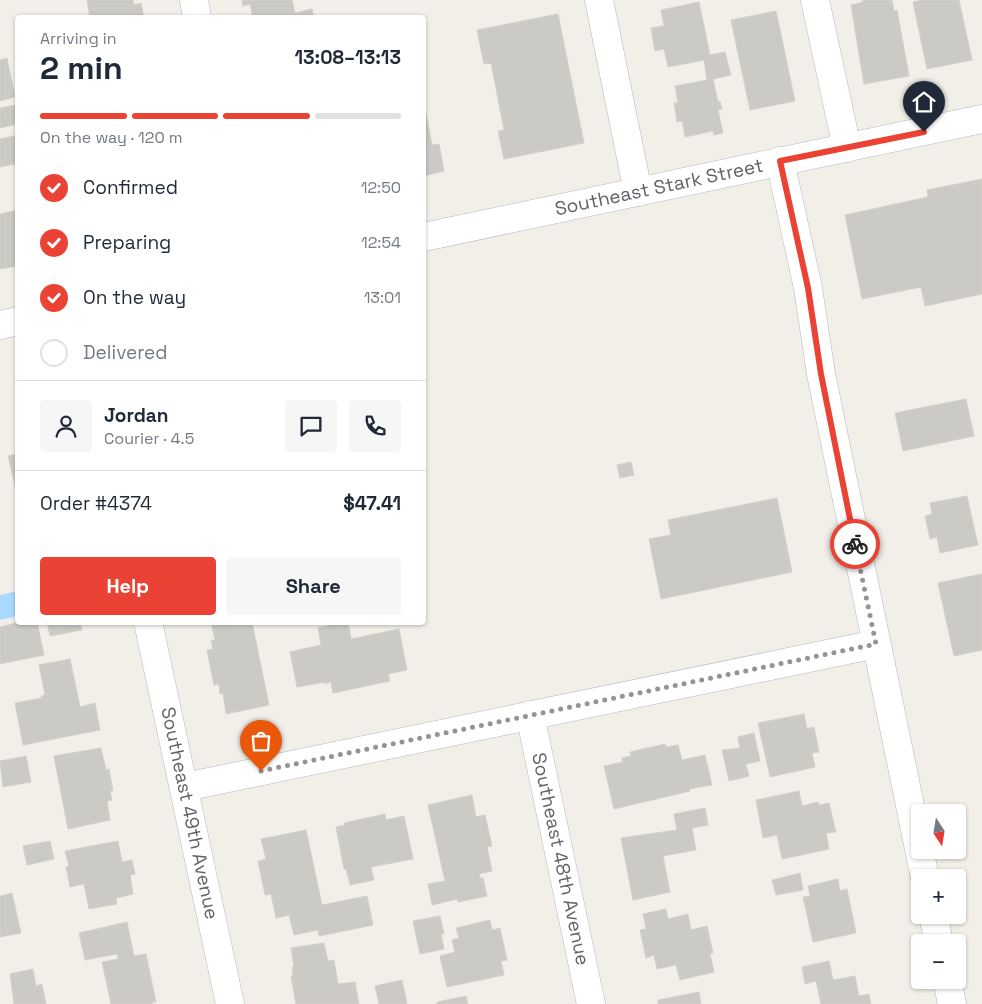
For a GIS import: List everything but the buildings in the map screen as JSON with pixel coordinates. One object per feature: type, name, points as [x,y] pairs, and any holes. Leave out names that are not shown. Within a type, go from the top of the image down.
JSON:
[{"type":"street","points":[[194,0],[196,15]]},
{"type":"street","points":[[598,0],[638,192]]},
{"type":"street","points":[[816,0],[847,148]]},
{"type":"street","name":"Southeast Stark Street","points":[[426,237],[982,119]]},
{"type":"street","points":[[780,161],[808,288],[821,374],[924,869]]},
{"type":"street","points":[[0,325],[15,322]]},
{"type":"street","name":"Southeast 49th Avenue","points":[[149,625],[230,1004]]},
{"type":"street","points":[[184,787],[876,644]]},
{"type":"street","name":"Southeast 48th Avenue","points":[[530,715],[591,1004]]},
{"type":"street","points":[[949,989],[952,1004]]},
{"type":"water","points":[[15,591],[15,616],[0,620],[0,595]]},
{"type":"way so far","points":[[261,771],[876,644],[855,544]]},
{"type":"route","points":[[855,544],[815,344],[808,288],[780,161],[924,132]]}]
